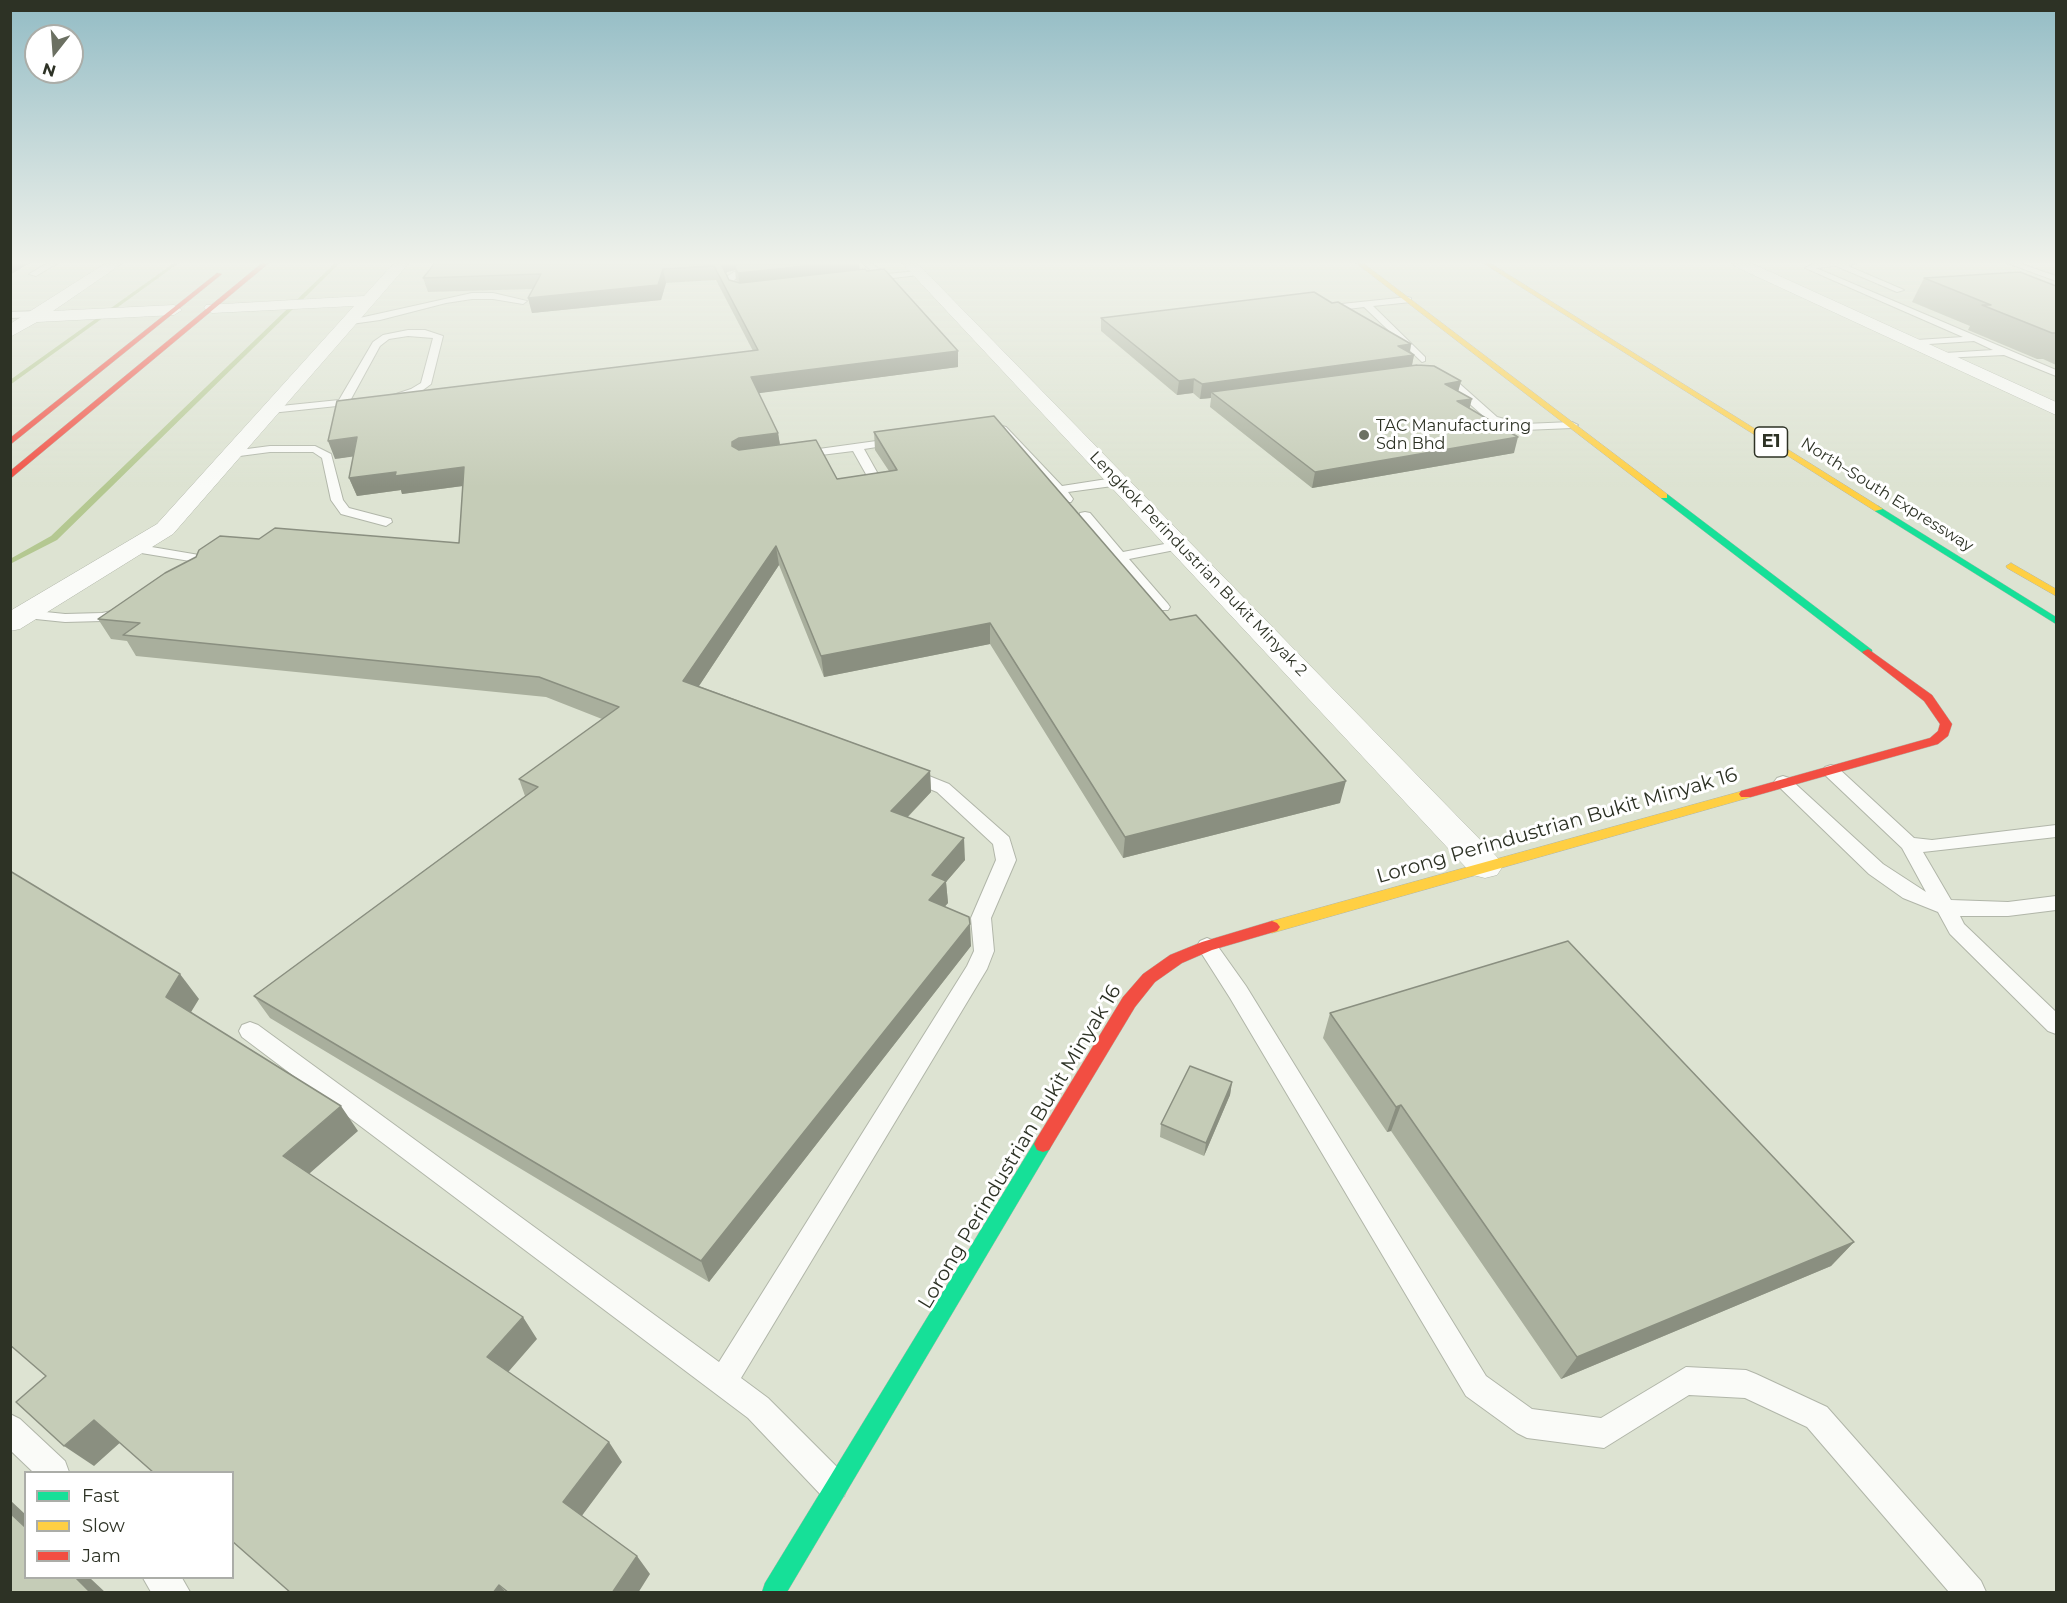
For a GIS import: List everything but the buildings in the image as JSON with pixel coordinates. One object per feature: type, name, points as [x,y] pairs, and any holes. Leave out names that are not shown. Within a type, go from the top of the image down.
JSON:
[{"type":"main road","points":[[10,443],[140,338]]},
{"type":"main road","points":[[10,476],[177,338]]},
{"type":"main road","name":"Lorong Perindustrian Bukit Minyak 16","points":[[774,1593],[1129,1002],[1149,978],[1176,959],[1207,946],[1783,782],[1831,771],[1934,741],[1944,733],[1946,724],[1928,698],[1458,338]]},
{"type":"main road","name":"North–South Expressway","points":[[1605,338],[2056,621]]},
{"type":"main road","name":"North–South Expressway","points":[[1997,557],[2056,593]]},
{"type":"street","points":[[18,619],[165,529],[271,410],[331,338]]},
{"type":"street","name":"Lengkok Perindustrian Bukit Minyak 2","points":[[982,338],[1485,866]]},
{"type":"street","points":[[1905,338],[2056,409]]},
{"type":"lane","points":[[343,403],[376,344],[385,338]]},
{"type":"lane","points":[[271,410],[395,398],[415,391],[426,384],[438,338]]},
{"type":"lane","points":[[1400,338],[1422,359]]},
{"type":"lane","points":[[1974,338],[2056,373]]},
{"type":"lane","points":[[1917,343],[1977,339]]},
{"type":"lane","points":[[1945,356],[2006,351]]},
{"type":"lane","points":[[1423,375],[1448,379],[1494,419],[1509,425],[1524,427],[1572,425]]},
{"type":"lane","points":[[992,427],[1006,431],[1063,494],[1120,481]]},
{"type":"lane","points":[[788,456],[916,438]]},
{"type":"lane","points":[[857,447],[877,483]]},
{"type":"lane","points":[[232,454],[279,449],[315,449],[327,456],[337,500],[345,511],[386,522]]},
{"type":"lane","points":[[1085,516],[1163,607]]},
{"type":"lane","points":[[1121,557],[1180,545]]},
{"type":"lane","points":[[134,548],[200,559],[203,562],[200,571],[186,579]]},
{"type":"lane","points":[[18,619],[102,618],[139,605]]},
{"type":"lane","points":[[722,1383],[976,969],[984,951],[981,918],[1006,860],[1002,842],[943,788],[890,766]]},
{"type":"lane","points":[[1831,771],[1909,844],[1957,929],[2056,1025]]},
{"type":"lane","points":[[1783,782],[1876,868],[1910,893],[1944,907],[2008,909],[2056,903]]},
{"type":"lane","points":[[1909,844],[1932,846],[2056,831]]},
{"type":"lane","points":[[1207,946],[1238,992],[1476,1386],[1527,1423],[1604,1433],[1686,1381],[1746,1384],[1817,1417],[1970,1593]]},
{"type":"lane","points":[[250,1030],[758,1408],[836,1488]]},
{"type":"lane","points":[[10,1429],[52,1471]]},
{"type":"lane","points":[[160,1579],[174,1593]]},
{"type":"waterway","points":[[10,383],[73,338]]},
{"type":"waterway","points":[[10,562],[54,538],[261,338]]},
{"type":"traffic: fast","points":[[1664,496],[1868,652]]},
{"type":"traffic: fast","points":[[1878,509],[2056,621]]},
{"type":"traffic: fast","points":[[774,1592],[1043,1144]]},
{"type":"traffic: slow","points":[[1457,338],[1664,496]]},
{"type":"traffic: slow","points":[[1605,338],[1878,509]]},
{"type":"traffic: slow","points":[[2011,566],[2056,593]]},
{"type":"traffic: slow","points":[[1272,927],[1746,794]]},
{"type":"traffic: jam","points":[[10,443],[140,338]]},
{"type":"traffic: jam","points":[[10,476],[176,338]]},
{"type":"traffic: jam","points":[[1746,794],[1934,741],[1944,733],[1946,724],[1928,698],[1868,652]]},
{"type":"traffic: jam","points":[[1043,1144],[1129,1002],[1149,978],[1176,959],[1207,946],[1272,927]]},
{"type":"place","name":"TAC Manufacturing Sdn Bhd","points":[[1364,435]]}]
